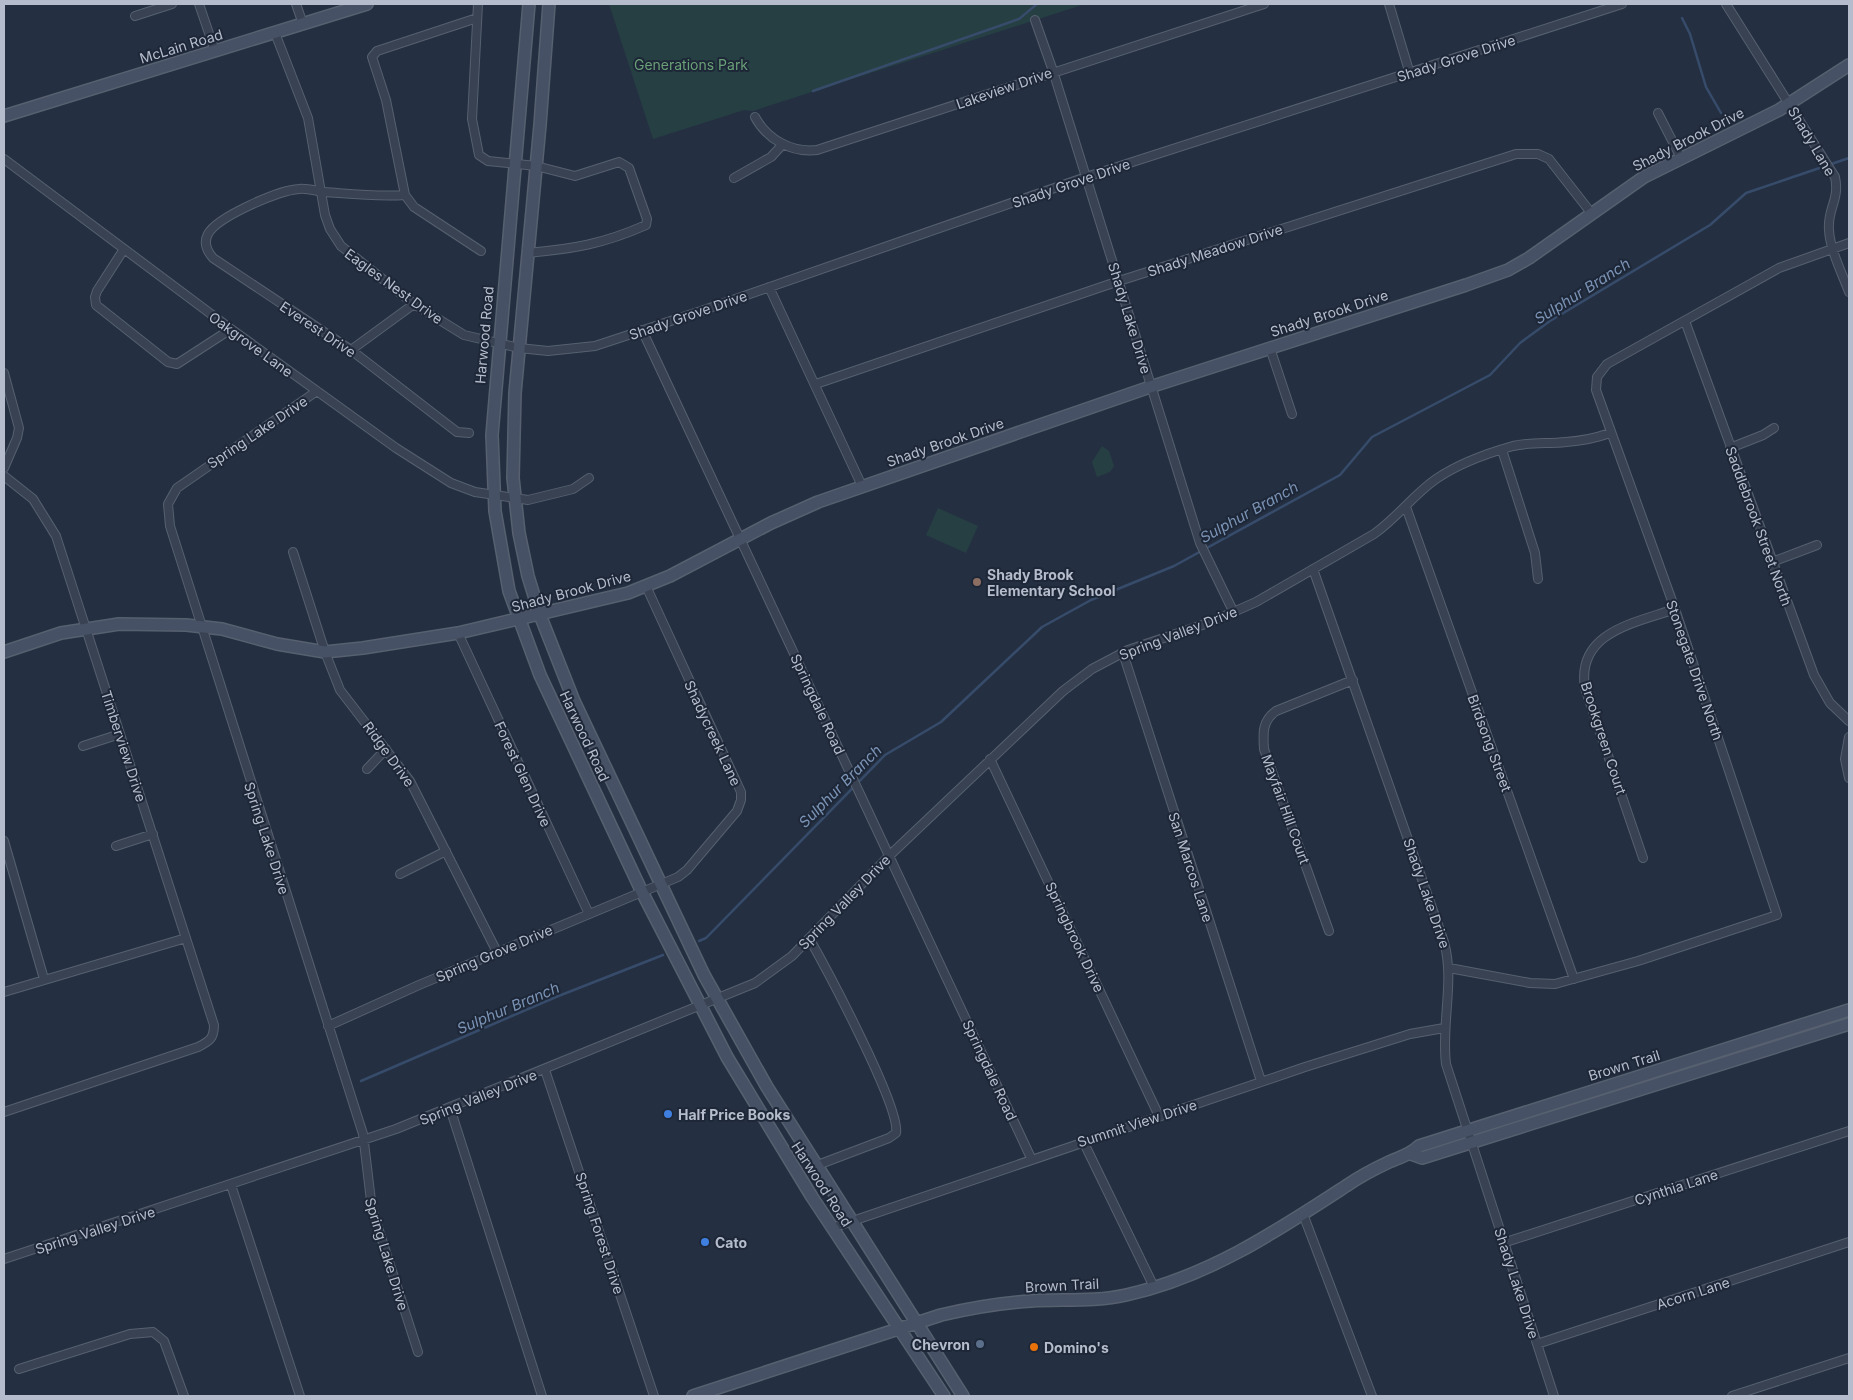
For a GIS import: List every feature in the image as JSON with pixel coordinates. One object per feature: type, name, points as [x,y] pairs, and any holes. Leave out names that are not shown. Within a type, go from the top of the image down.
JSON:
[{"type":"street","points":[[135,16],[172,4]]},
{"type":"street","points":[[199,4],[215,51]]},
{"type":"street","points":[[296,4],[302,24]]},
{"type":"street","name":"McLain Road","points":[[4,116],[366,4]]},
{"type":"street","points":[[478,4],[472,119],[476,148],[479,155],[488,161],[536,166],[575,176],[619,162],[628,168],[647,219],[646,225],[622,236],[586,246],[527,253]]},
{"type":"street","name":"Harwood Road","points":[[529,4],[498,342],[492,435],[493,495],[502,560],[518,621],[540,675],[642,892],[727,1057],[832,1228],[944,1396]]},
{"type":"street","name":"Harwood Road","points":[[549,4],[536,166],[518,348],[513,434],[514,498],[528,576],[540,616],[574,701],[718,999],[766,1087],[963,1396]]},
{"type":"street","name":"Lakeview Drive","points":[[755,117],[764,131],[783,144],[800,150],[817,150],[1054,71],[1264,4]]},
{"type":"street","points":[[1388,4],[1410,74]]},
{"type":"street","name":"Shady Grove Drive","points":[[518,348],[548,351],[586,347],[642,330],[1086,177],[1622,4]]},
{"type":"street","name":"Shady Lane","points":[[1726,4],[1824,156],[1835,177],[1837,196],[1830,215],[1829,229],[1849,292]]},
{"type":"street","points":[[477,18],[377,51],[372,57],[386,100],[405,194],[414,207],[481,251]]},
{"type":"street","name":"Shady Lake Drive","points":[[1035,20],[1054,71],[1150,387],[1200,543],[1234,613]]},
{"type":"street","name":"Eagles Nest Drive","points":[[275,32],[308,118],[330,229],[341,246],[414,304],[464,335],[518,348]]},
{"type":"street","name":"Shady Brook Drive","points":[[4,652],[62,633],[119,624],[201,626],[222,629],[299,649],[325,652],[458,633],[540,616],[628,593],[742,540],[801,508],[1150,387],[1508,270],[1529,258],[1644,177],[1779,110],[1849,65]]},
{"type":"street","points":[[1658,113],[1681,158]]},
{"type":"street","points":[[734,178],[771,157],[783,144]]},
{"type":"street","name":"Shady Meadow Drive","points":[[816,384],[1119,281],[1516,154],[1538,154],[1548,159],[1592,214]]},
{"type":"street","name":"Oakgrove Lane","points":[[4,159],[231,329],[438,476],[475,492],[528,500],[573,489],[588,478]]},
{"type":"street","name":"Everest Drive","points":[[405,194],[381,197],[299,189],[285,191],[232,215],[207,235],[206,247],[213,258],[351,350],[457,432],[469,433]]},
{"type":"street","name":"Stonegate Drive North","points":[[1449,968],[1530,983],[1555,984],[1662,954],[1776,915],[1675,609],[1610,433],[1596,390],[1596,381],[1607,364],[1779,268],[1849,243]]},
{"type":"street","points":[[124,249],[97,291],[95,297],[96,305],[168,362],[177,364],[231,329]]},
{"type":"street","points":[[769,287],[816,384],[862,486]]},
{"type":"street","points":[[351,350],[414,304]]},
{"type":"street","name":"Saddlebrook Street North","points":[[1684,321],[1772,562],[1822,691],[1849,722]]},
{"type":"street","name":"Springdale Road","points":[[642,330],[1031,1158]]},
{"type":"street","points":[[1270,348],[1292,414]]},
{"type":"street","points":[[4,373],[19,428],[17,438],[4,468]]},
{"type":"street","name":"Spring Lake Drive","points":[[317,391],[189,478],[172,496],[168,504],[170,526],[364,1140],[366,1171],[372,1209],[418,1352]]},
{"type":"street","points":[[1730,448],[1763,436],[1774,428]]},
{"type":"street","name":"Spring Valley Drive","points":[[4,1259],[364,1140],[545,1070],[755,983],[770,974],[792,956],[888,856],[990,758],[1076,680],[1123,653],[1234,613],[1314,569],[1374,534],[1436,478],[1456,467],[1502,450],[1532,442],[1565,442],[1590,439],[1610,433]]},
{"type":"street","points":[[1502,450],[1535,553],[1538,579]]},
{"type":"street","name":"Timberview Drive","points":[[4,476],[33,500],[51,526],[214,1025],[214,1034],[210,1041],[198,1047],[4,1112]]},
{"type":"street","name":"Birdsong Street","points":[[1406,507],[1574,979]]},
{"type":"street","points":[[1772,562],[1817,545]]},
{"type":"street","name":"Ridge Drive","points":[[293,552],[325,652],[340,690],[410,781],[497,952]]},
{"type":"street","name":"Shady Lake Drive","points":[[1314,569],[1444,942],[1449,968],[1444,1028],[1446,1064],[1554,1396]]},
{"type":"street","name":"Shadycreek Lane","points":[[646,586],[742,800],[737,811],[687,870],[662,884]]},
{"type":"street","name":"Brookgreen Court","points":[[1643,858],[1585,688],[1584,670],[1588,657],[1602,637],[1624,626],[1675,609]]},
{"type":"street","name":"Forest Glen Drive","points":[[458,633],[589,914]]},
{"type":"street","name":"San Marcos Lane","points":[[1123,653],[1261,1081]]},
{"type":"street","name":"Mayfair Hill Court","points":[[1329,931],[1264,749],[1262,732],[1266,720],[1276,711],[1353,680]]},
{"type":"street","points":[[84,746],[120,734]]},
{"type":"street","points":[[1849,738],[1845,758],[1849,778]]},
{"type":"street","points":[[367,769],[386,750]]},
{"type":"street","name":"Springbrook Drive","points":[[990,758],[1159,1116]]},
{"type":"street","points":[[116,846],[153,834]]},
{"type":"street","points":[[4,841],[44,979]]},
{"type":"street","points":[[400,874],[446,851]]},
{"type":"street","name":"Spring Grove Drive","points":[[328,1026],[497,952],[662,884]]},
{"type":"street","points":[[4,992],[186,938]]},
{"type":"street","points":[[809,938],[883,1088],[898,1125],[896,1133],[889,1138],[815,1166]]},
{"type":"street","name":"Brown Trail","points":[[693,1396],[899,1328],[977,1307],[1029,1301],[1105,1298],[1154,1287],[1187,1277],[1225,1260],[1303,1214],[1357,1178],[1411,1154],[1418,1146],[1849,1010]]},
{"type":"street","name":"Brown Trail","points":[[1411,1154],[1422,1158],[1849,1024]]},
{"type":"street","name":"Summit View Drive","points":[[832,1228],[1031,1158],[1261,1081],[1410,1034],[1444,1028]]},
{"type":"street","points":[[1689,1060],[1694,1074]]},
{"type":"street","name":"Spring Forest Drive","points":[[545,1070],[654,1396]]},
{"type":"street","points":[[450,1108],[542,1396]]},
{"type":"street","name":"Cynthia Lane","points":[[1504,1242],[1849,1131]]},
{"type":"street","points":[[1083,1141],[1154,1287]]},
{"type":"street","points":[[231,1185],[300,1396]]},
{"type":"street","points":[[1303,1214],[1372,1396]]},
{"type":"street","name":"Acorn Lane","points":[[1537,1344],[1849,1242]]},
{"type":"street","points":[[18,1369],[130,1334],[153,1332],[160,1336],[169,1351],[184,1396]]},
{"type":"street","points":[[1732,1396],[1849,1358]]},
{"type":"green space","name":"Generations Park","points":[[609,4],[1085,4],[753,111],[744,110],[653,139]]},
{"type":"green space","points":[[1102,446],[1109,451],[1114,466],[1110,472],[1097,477],[1092,462]]},
{"type":"green space","points":[[938,508],[978,526],[966,553],[926,535]]},
{"type":"waterway","points":[[813,91],[1019,19],[1037,4]]},
{"type":"waterway","points":[[1682,18],[1690,34],[1706,87],[1721,113]]},
{"type":"waterway","name":"Sulphur Branch","points":[[699,941],[706,938],[885,755],[941,722],[1042,627],[1091,600],[1174,566],[1340,475],[1372,437],[1490,375],[1520,343],[1550,321],[1710,225],[1746,193],[1849,158]]},
{"type":"waterway","name":"Sulphur Branch","points":[[361,1081],[556,997],[663,955]]},
{"type":"place","name":"Shady Brook Elementary School","points":[[977,582]]},
{"type":"place","name":"Half Price Books","points":[[668,1114]]},
{"type":"place","name":"Cato","points":[[705,1242]]},
{"type":"place","name":"Chevron","points":[[980,1344]]},
{"type":"place","name":"Domino's","points":[[1034,1347]]}]
